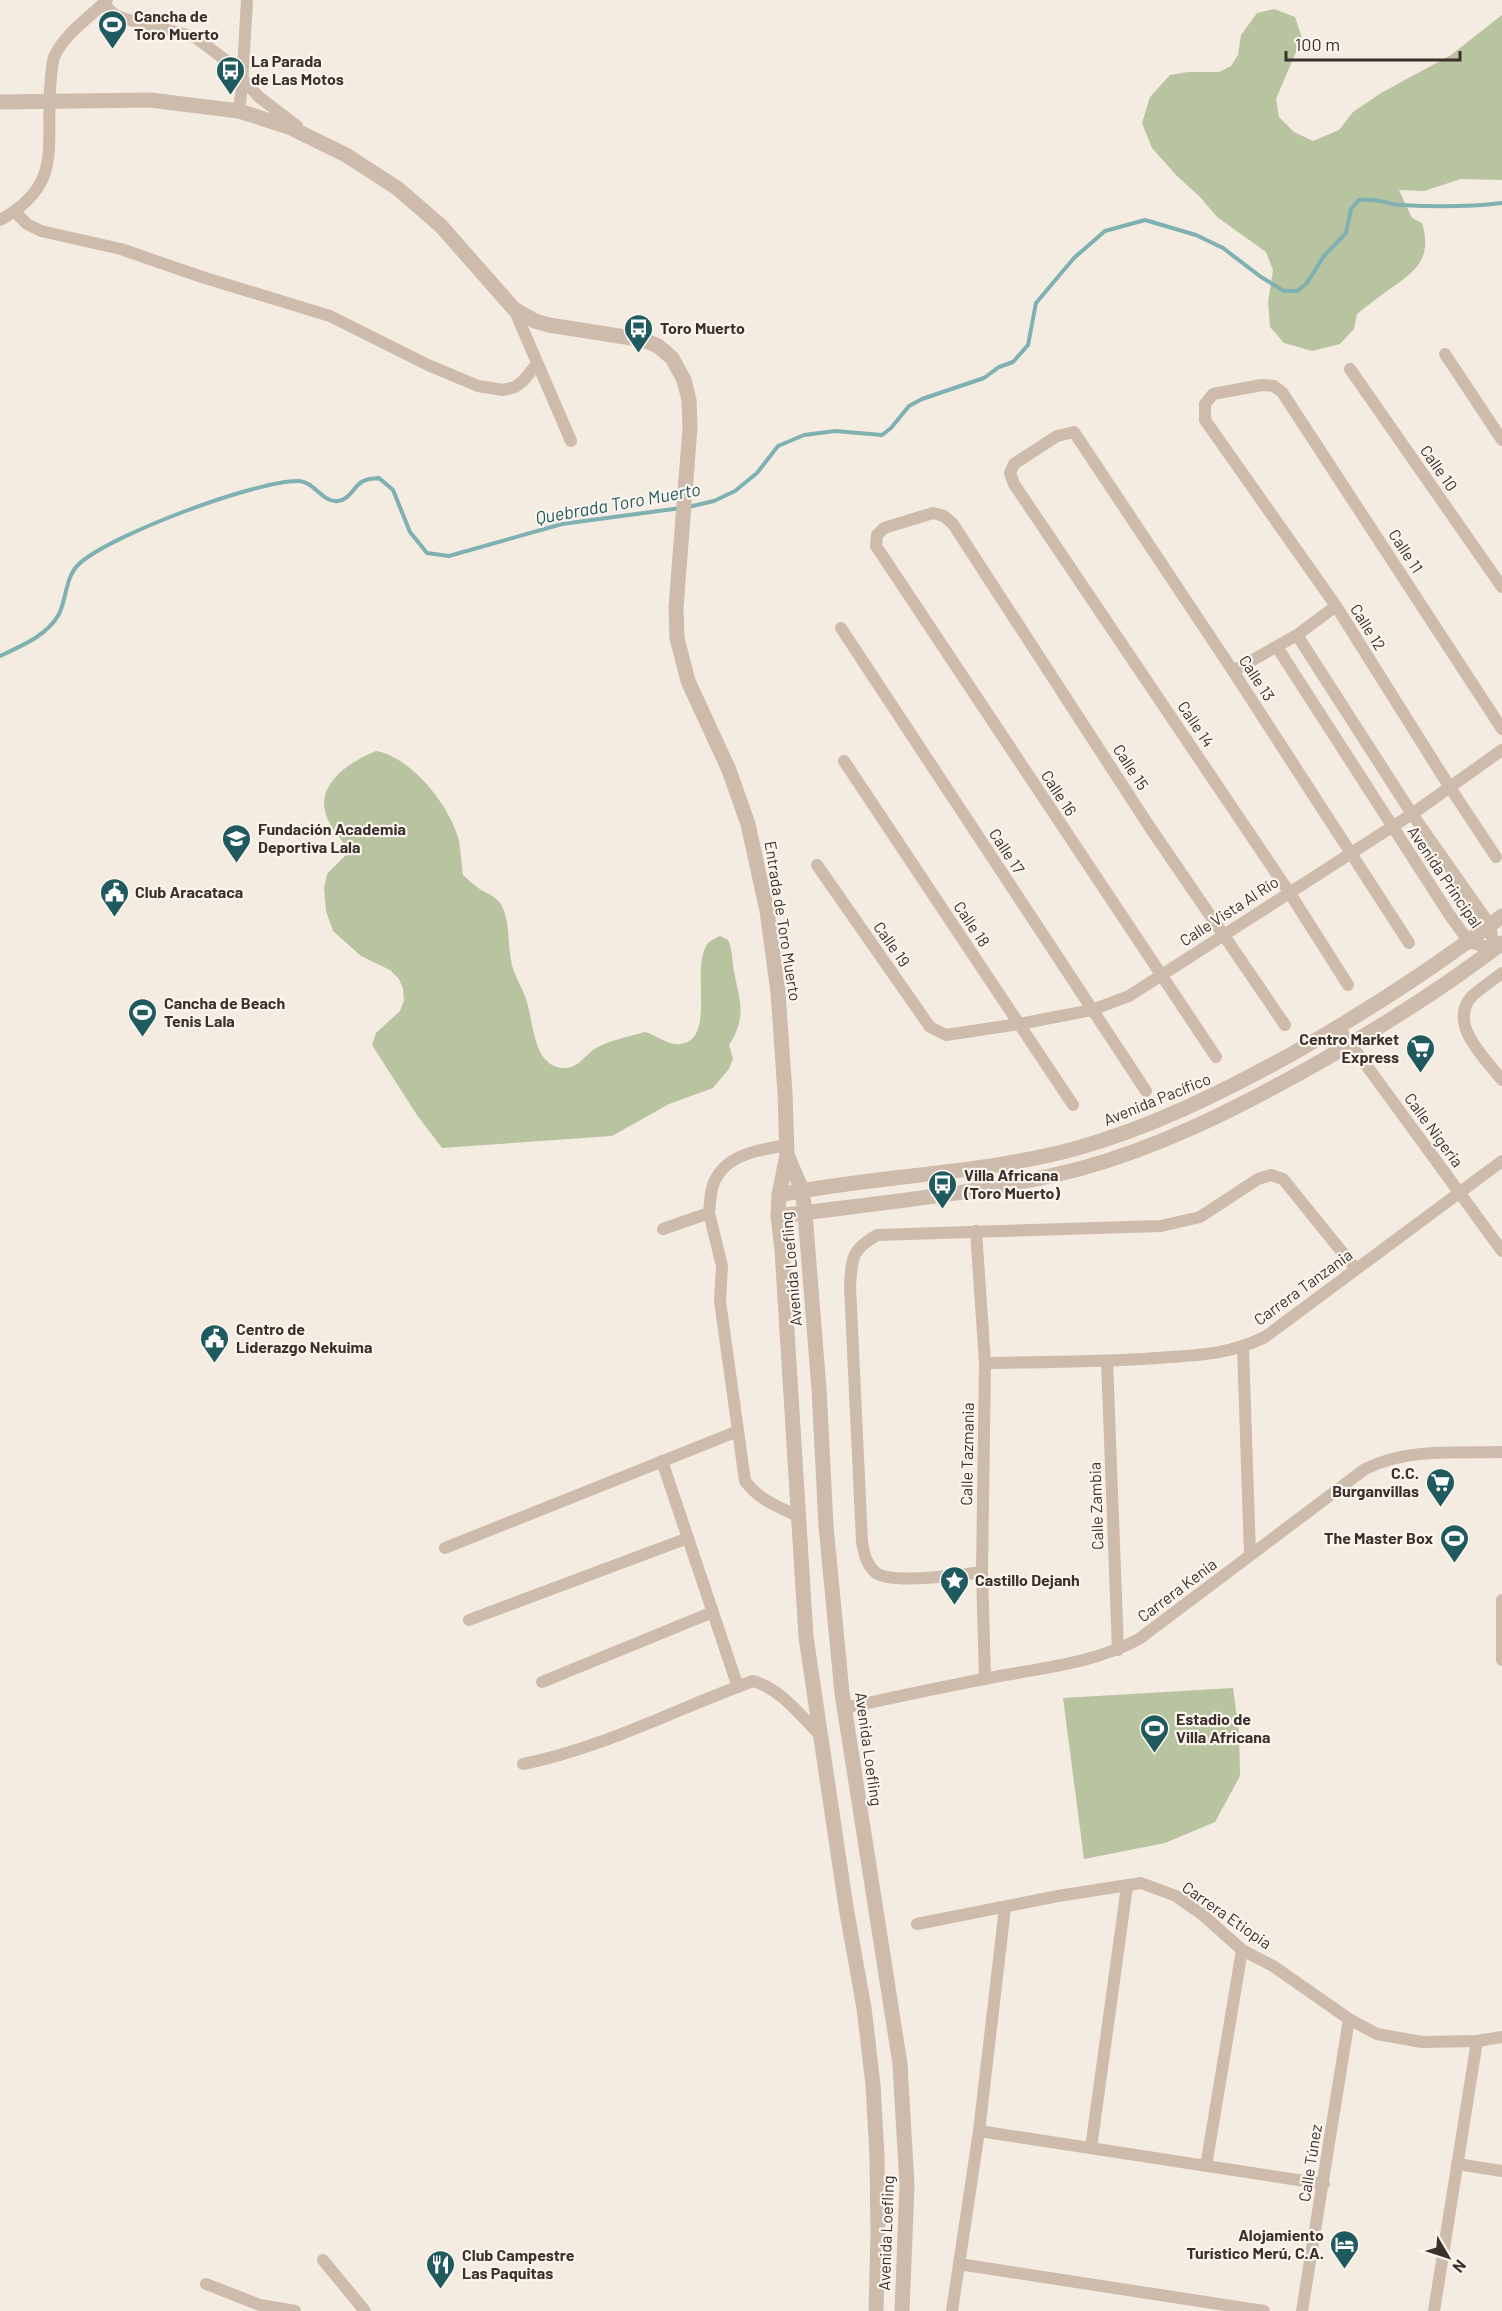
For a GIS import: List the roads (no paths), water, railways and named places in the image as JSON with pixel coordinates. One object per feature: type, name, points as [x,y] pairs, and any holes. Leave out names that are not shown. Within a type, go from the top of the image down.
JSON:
[{"type":"street","points":[[239,111],[247,0]]},
{"type":"street","points":[[0,220],[15,212],[36,192],[48,166],[49,101],[54,59],[58,50],[74,30],[105,2],[115,15],[125,19],[195,37],[213,49],[273,109],[323,143]]},
{"type":"street","points":[[0,102],[150,100],[239,111],[289,127],[366,166],[413,200],[441,226],[514,309],[536,365],[571,441]]},
{"type":"street","points":[[15,212],[27,224],[41,231],[122,249],[202,277],[330,316],[428,365],[478,386],[503,390],[515,387],[536,365]]},
{"type":"street","name":"Entrada de Toro Muerto","points":[[514,309],[535,321],[549,325],[644,340],[658,346],[672,358],[684,380],[689,399],[690,428],[676,607],[677,638],[688,681],[729,770],[753,843],[767,911],[778,992],[787,1150],[779,1195]]},
{"type":"street","points":[[1445,354],[1502,440]]},
{"type":"street","name":"Calle 10","points":[[1350,369],[1502,587]]},
{"type":"street","name":"Calle 11","points":[[1205,420],[1205,404],[1213,394],[1262,385],[1274,386],[1282,392],[1502,729]]},
{"type":"street","name":"Calle 12","points":[[1205,420],[1335,606],[1496,857]]},
{"type":"street","name":"Calle 14","points":[[1074,432],[1057,436],[1014,464],[1010,473],[1014,484],[1289,892],[1348,985]]},
{"type":"street","name":"Calle 13","points":[[1074,432],[1233,671],[1409,943]]},
{"type":"street","name":"Calle 16","points":[[953,524],[944,516],[933,513],[884,528],[877,535],[876,546],[1216,1057]]},
{"type":"street","name":"Calle 15","points":[[953,524],[1143,816],[1285,1025]]},
{"type":"street","points":[[1233,671],[1297,635],[1335,606]]},
{"type":"street","name":"Calle 17","points":[[841,628],[1146,1091]]},
{"type":"street","name":"Avenida Principal","points":[[1277,647],[1391,826],[1469,942],[1498,946],[1496,920],[1412,814],[1297,635]]},
{"type":"street","name":"Calle Vista Al Río","points":[[946,1035],[1092,1010],[1129,996],[1412,814],[1502,750]]},
{"type":"street","name":"Calle 18","points":[[844,761],[1072,1105]]},
{"type":"street","name":"Calle 19","points":[[817,865],[930,1028],[946,1035]]},
{"type":"street","name":"Avenida Pacífico","points":[[779,1195],[801,1190],[946,1173],[1015,1162],[1075,1149],[1145,1126],[1214,1096],[1339,1028],[1404,988],[1496,920]]},
{"type":"street","points":[[778,1216],[1019,1182],[1080,1168],[1152,1145],[1223,1115],[1351,1045],[1416,1006],[1498,946]]},
{"type":"street","points":[[1502,973],[1472,996],[1462,1020],[1471,1039],[1502,1080]]},
{"type":"street","name":"Calle Nigeria","points":[[1339,1028],[1502,1251]]},
{"type":"street","points":[[787,1150],[758,1150],[734,1158],[713,1185],[709,1213],[722,1266],[720,1301],[745,1481],[766,1501],[798,1516]]},
{"type":"street","name":"Entrada de Toro Muerto","points":[[787,1150],[801,1190]]},
{"type":"street","name":"Carrera Tanzania","points":[[985,1363],[1107,1362],[1222,1353],[1243,1347],[1265,1337],[1502,1161]]},
{"type":"street","points":[[982,1572],[945,1577],[890,1579],[875,1573],[865,1559],[862,1542],[850,1286],[852,1262],[860,1244],[877,1234],[1161,1226],[1179,1223],[1200,1217],[1258,1179],[1271,1175],[1283,1179],[1355,1268]]},
{"type":"street","name":"Avenida Loefling","points":[[801,1190],[805,1212],[819,1389],[826,1526],[844,1708],[900,2064],[907,2186],[902,2311]]},
{"type":"street","name":"Avenida Loefling","points":[[779,1195],[778,1216],[806,1637],[846,1907],[864,2008],[873,2085],[878,2236],[876,2311]]},
{"type":"street","points":[[663,1229],[709,1213]]},
{"type":"street","name":"Calle Tazmania","points":[[976,1231],[985,1363],[982,1572],[986,1678]]},
{"type":"street","points":[[1243,1347],[1250,1555]]},
{"type":"street","name":"Calle Zambia","points":[[1107,1362],[1118,1650]]},
{"type":"street","points":[[445,1548],[738,1431]]},
{"type":"street","name":"Carrera Kenia","points":[[844,1708],[986,1678],[1059,1667],[1118,1650],[1139,1639],[1365,1469],[1384,1460],[1408,1454],[1502,1452]]},
{"type":"street","points":[[662,1461],[738,1687]]},
{"type":"street","points":[[469,1620],[688,1538]]},
{"type":"street","points":[[1502,1600],[1502,1660]]},
{"type":"street","points":[[542,1682],[713,1612]]},
{"type":"street","points":[[523,1764],[553,1758],[602,1742],[753,1681],[765,1685],[785,1700],[820,1735]]},
{"type":"street","name":"Carrera Etiopia","points":[[917,1924],[1058,1896],[1141,1883],[1176,1896],[1203,1915],[1242,1950],[1273,1966],[1349,2019],[1377,2034],[1422,2042],[1477,2042],[1502,2037]]},
{"type":"street","points":[[1091,2148],[1127,1886]]},
{"type":"street","points":[[952,2311],[979,2131],[1005,1908]]},
{"type":"street","points":[[1206,2166],[1242,1950]]},
{"type":"street","name":"Calle Túnez","points":[[1302,2311],[1349,2019]]},
{"type":"street","points":[[1434,2311],[1477,2042]]},
{"type":"street","points":[[979,2131],[1324,2184]]},
{"type":"street","points":[[1457,2164],[1502,2171]]},
{"type":"street","points":[[323,2260],[364,2311]]},
{"type":"street","points":[[959,2264],[1264,2311]]},
{"type":"street","points":[[206,2284],[260,2305],[295,2311]]},
{"type":"waterway","name":"Quebrada Toro Muerto","points":[[688,507],[714,501],[735,491],[757,473],[778,446],[804,435],[835,431],[882,435],[891,428],[909,406],[922,399],[984,378],[999,367],[1013,362],[1028,345],[1036,303],[1074,258],[1105,231],[1145,220],[1196,235],[1223,248],[1261,277],[1284,291],[1297,291],[1307,283],[1324,256],[1346,233],[1351,209],[1359,200],[1370,199],[1426,206],[1502,203]]},
{"type":"waterway","name":"Quebrada Toro Muerto","points":[[0,656],[33,640],[54,622],[62,608],[74,569],[96,552],[185,511],[251,489],[299,481],[310,485],[327,499],[338,501],[346,498],[358,484],[379,478],[393,490],[410,532],[427,553],[449,556],[562,524],[681,508]]},
{"type":"place","name":"Cancha de Toro Muerto","points":[[113,50]]},
{"type":"place","name":"La Parada de Las Motos","points":[[230,96]]},
{"type":"place","name":"Toro Muerto","points":[[639,354]]},
{"type":"place","name":"Fundación Academia Deportiva Lala","points":[[237,864]]},
{"type":"place","name":"Club Aracataca","points":[[114,918]]},
{"type":"place","name":"Cancha de Beach Tenis Lala","points":[[143,1038]]},
{"type":"place","name":"Centro Market Express","points":[[1420,1074]]},
{"type":"place","name":"Villa Africana (Toro Muerto)","points":[[943,1210]]},
{"type":"place","name":"Centro de Liderazgo Nekuima","points":[[215,1364]]},
{"type":"place","name":"C.C. Burganvillas","points":[[1440,1508]]},
{"type":"place","name":"The Master Box","points":[[1454,1564]]},
{"type":"place","name":"Castillo Dejanh","points":[[954,1606]]},
{"type":"place","name":"Estadio de Villa Africana","points":[[1155,1754]]},
{"type":"place","name":"Alojamiento Turístico Merú, C.A.","points":[[1345,2270]]},
{"type":"place","name":"Club Campestre Las Paquitas","points":[[441,2290]]}]
